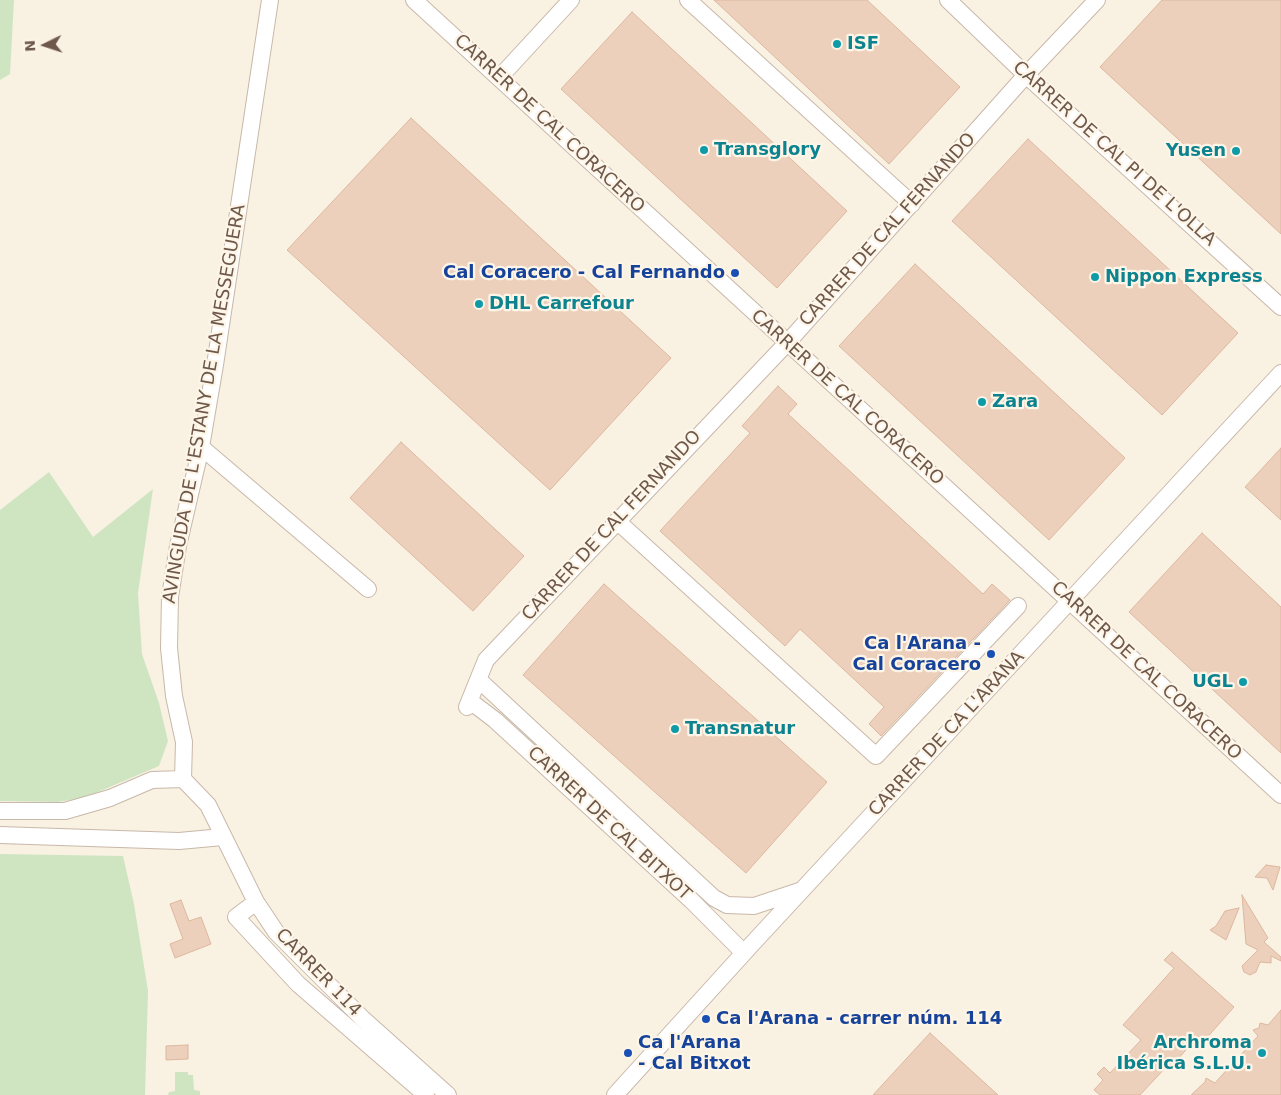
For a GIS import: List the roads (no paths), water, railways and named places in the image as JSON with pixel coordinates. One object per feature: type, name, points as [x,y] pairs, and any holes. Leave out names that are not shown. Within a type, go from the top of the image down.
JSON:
[{"type":"street","name":"AVINGUDA DE L'ESTANY DE LA MESSEGUERA","points":[[183,779],[184,742],[174,696],[169,648],[170,597],[178,546],[201,447],[270,0]]},
{"type":"street","name":"CARRER DE CAL CORACERO","points":[[414,0],[1281,795]]},
{"type":"street","points":[[499,78],[571,0]]},
{"type":"street","points":[[688,0],[912,204]]},
{"type":"street","name":"CARRER DE CAL PI DE L'OLLA","points":[[948,0],[1026,75],[1281,307]]},
{"type":"street","name":"CARRER DE CAL FERNANDO","points":[[469,704],[486,660],[788,342],[1026,75],[1097,0]]},
{"type":"street","name":"CARRER DE CA L'ARANA","points":[[615,1095],[802,889],[1281,373]]},
{"type":"street","points":[[201,447],[368,589]]},
{"type":"street","points":[[616,521],[876,756],[1018,606]]},
{"type":"street","points":[[479,680],[714,898],[727,904],[754,906],[802,889]]},
{"type":"street","name":"CARRER DE CAL BITXOT","points":[[469,704],[495,720],[691,900],[748,948]]},
{"type":"street","points":[[0,811],[65,811],[110,798],[152,780],[183,779]]},
{"type":"street","name":"CARRER 114","points":[[183,779],[208,805],[256,902],[276,932],[294,953],[363,1019],[448,1095]]},
{"type":"street","points":[[0,836],[180,841],[223,837]]},
{"type":"street","points":[[256,902],[236,917],[298,984],[426,1095]]},
{"type":"place","name":"ISF","points":[[837,44]]},
{"type":"place","name":"Transglory","points":[[704,150]]},
{"type":"place","name":"Yusen","points":[[1236,151]]},
{"type":"place","name":"Cal Coracero - Cal Fernando","points":[[735,273]]},
{"type":"place","name":"Nippon Express","points":[[1095,277]]},
{"type":"place","name":"DHL Carrefour","points":[[479,304]]},
{"type":"place","name":"Zara","points":[[982,402]]},
{"type":"place","name":"Ca l'Arana - Cal Coracero","points":[[991,654]]},
{"type":"place","name":"UGL","points":[[1243,682]]},
{"type":"place","name":"Transnatur","points":[[675,729]]},
{"type":"place","name":"Ca l'Arana - carrer núm. 114","points":[[706,1019]]},
{"type":"place","name":"Ca l'Arana - Cal Bitxot","points":[[628,1053]]},
{"type":"place","name":"Archroma Ibérica S.L.U.","points":[[1262,1053]]}]
